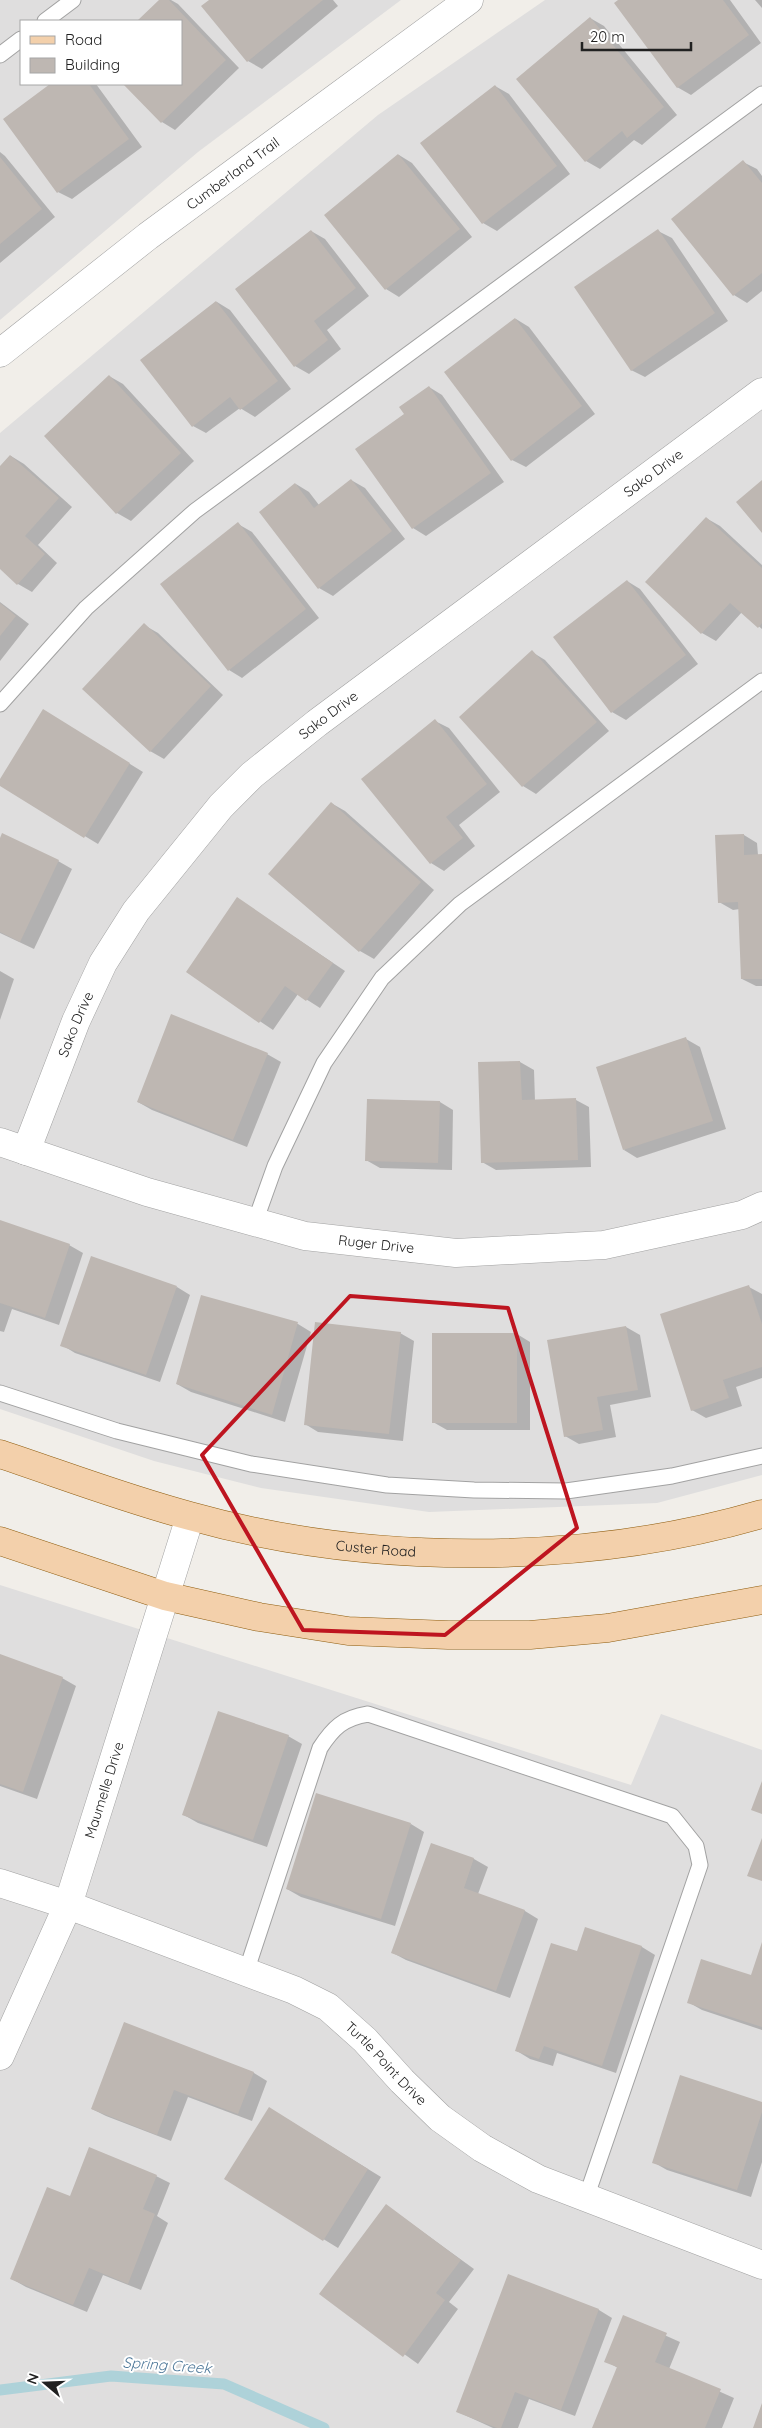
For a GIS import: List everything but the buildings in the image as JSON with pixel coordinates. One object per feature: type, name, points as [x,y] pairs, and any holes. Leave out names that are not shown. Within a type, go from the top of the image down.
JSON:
[{"type":"main road","name":"Custer Road","points":[[0,1454],[190,1517],[292,1539],[372,1549],[467,1552],[565,1550],[650,1539],[762,1514]]},
{"type":"main road","points":[[0,1541],[164,1596],[258,1617],[348,1631],[448,1635],[530,1635],[608,1628],[762,1600]]},
{"type":"street","name":"Cumberland Trail","points":[[0,353],[148,236],[469,0]]},
{"type":"street","name":"Sako Drive","points":[[26,1151],[76,1021],[103,963],[136,911],[221,806],[252,775],[317,722],[762,392]]},
{"type":"street","name":"Ruger Drive","points":[[0,1142],[147,1192],[305,1236],[456,1253],[604,1245],[742,1215],[762,1206]]},
{"type":"street","name":"Maumelle Drive","points":[[0,2056],[68,1905],[190,1517]]},
{"type":"street","name":"Turtle Point Drive","points":[[0,1883],[68,1905],[294,1990],[328,2007],[365,2040],[402,2081],[440,2118],[482,2148],[530,2174],[586,2198],[762,2265]]},
{"type":"lane","points":[[46,20],[73,0]]},
{"type":"lane","points":[[0,55],[20,40]]},
{"type":"lane","points":[[0,704],[86,608],[195,511],[762,94]]},
{"type":"lane","points":[[255,1222],[275,1166],[324,1063],[382,978],[460,904],[762,681]]},
{"type":"lane","points":[[0,1393],[117,1432],[251,1464],[386,1485],[474,1490],[566,1491],[672,1476],[762,1456]]},
{"type":"lane","points":[[246,1972],[320,1748],[331,1731],[352,1717],[368,1714],[672,1816],[696,1846],[700,1865],[586,2198]]},
{"type":"highlighted area","points":[[350,1296],[508,1308],[577,1528],[445,1635],[303,1630],[202,1455]]},
{"type":"shaded area","points":[[0,0],[401,0],[198,152],[0,320]]},
{"type":"shaded area","points":[[545,0],[762,0],[762,1475],[657,1503],[429,1512],[261,1488],[154,1461],[0,1409],[0,433],[378,115]]},
{"type":"shaded area","points":[[0,1585],[631,1785],[661,1714],[762,1750],[762,2428],[0,2428]]},
{"type":"waterway","name":"Spring Creek","points":[[0,2390],[111,2376],[224,2384],[324,2428]]}]
